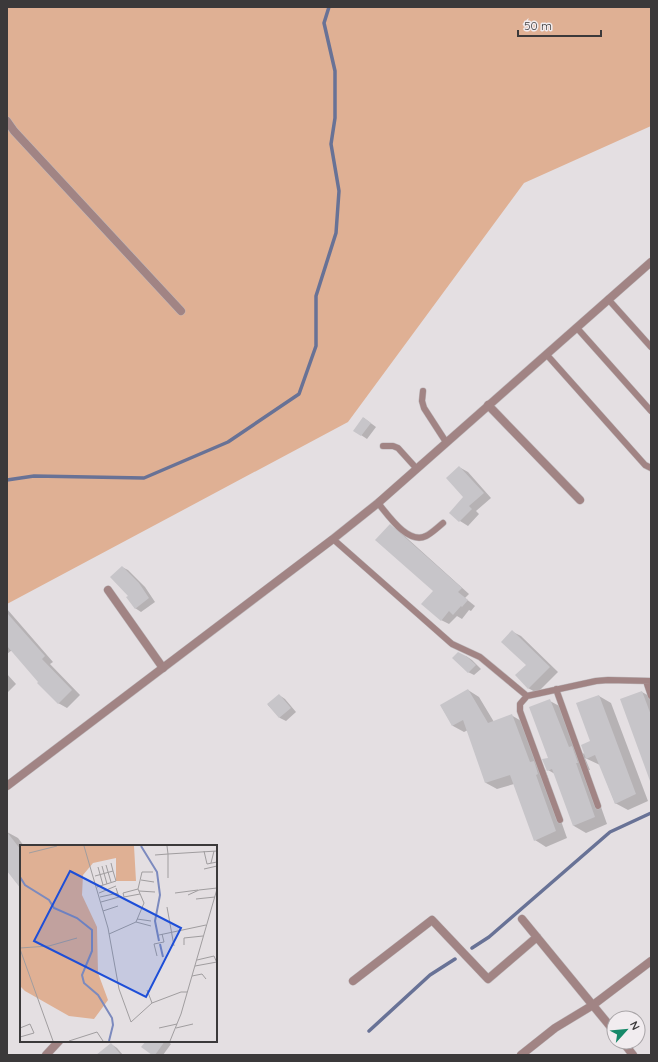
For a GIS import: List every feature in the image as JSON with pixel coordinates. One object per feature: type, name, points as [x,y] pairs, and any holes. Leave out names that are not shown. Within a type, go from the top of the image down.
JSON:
[{"type":"street","points":[[7,121],[19,137],[181,311]]},
{"type":"street","points":[[7,786],[333,539],[378,503],[488,405],[547,355],[608,299],[649,267]]},
{"type":"street","points":[[488,405],[580,500]]},
{"type":"street","points":[[108,590],[163,668]]},
{"type":"street","points":[[522,919],[606,1021]]},
{"type":"street","points":[[353,981],[432,920],[488,979],[537,938]]},
{"type":"street","points":[[521,1055],[555,1028],[593,1005],[651,961]]},
{"type":"street","points":[[46,1055],[58,1042]]},
{"type":"lane","points":[[608,299],[651,347]]},
{"type":"lane","points":[[577,328],[651,411]]},
{"type":"lane","points":[[547,355],[645,465],[651,468]]},
{"type":"lane","points":[[423,391],[422,401],[424,408],[446,442]]},
{"type":"lane","points":[[383,446],[394,446],[398,448],[417,468]]},
{"type":"lane","points":[[378,503],[406,534],[416,538],[425,537],[443,523]]},
{"type":"lane","points":[[333,539],[452,644],[480,657],[527,696]]},
{"type":"lane","points":[[560,820],[520,711],[520,704],[527,696],[596,681],[608,680],[648,681],[651,696]]},
{"type":"lane","points":[[556,689],[598,806]]},
{"type":"shaded area","points":[[7,7],[651,7],[651,126],[524,183],[348,422],[7,604]]},
{"type":"building","points":[[363,417],[371,423],[361,436],[353,431]]},
{"type":"building","points":[[459,466],[484,493],[469,506],[472,509],[459,522],[449,513],[463,497],[446,478]]},
{"type":"building","points":[[390,524],[462,588],[458,592],[468,600],[453,615],[449,611],[441,621],[421,604],[433,591],[375,540]]},
{"type":"building","points":[[122,566],[139,583],[149,598],[135,609],[126,597],[128,596],[110,577]]},
{"type":"building","points":[[7,613],[45,656],[42,659],[72,690],[58,704],[37,683],[38,682],[7,646]]},
{"type":"building","points":[[512,630],[550,667],[528,689],[515,675],[526,665],[501,642]]},
{"type":"building","points":[[458,652],[466,656],[476,665],[468,673],[452,658]]},
{"type":"building","points":[[468,689],[488,723],[512,714],[530,762],[534,761],[538,774],[536,775],[556,831],[534,841],[510,775],[485,783],[463,720],[452,726],[440,705]]},
{"type":"building","points":[[642,691],[651,715],[651,781],[620,699]]},
{"type":"building","points":[[279,694],[291,708],[279,718],[267,704]]},
{"type":"building","points":[[599,695],[636,794],[615,804],[595,755],[586,759],[581,745],[590,741],[576,703]]},
{"type":"building","points":[[550,699],[569,747],[572,746],[578,763],[576,763],[595,817],[573,826],[552,769],[547,771],[542,759],[548,758],[529,707]]},
{"type":"building","points":[[7,832],[20,849],[20,888],[7,871]]},
{"type":"building","points":[[145,1042],[164,1042],[155,1055],[152,1055],[141,1047]]},
{"type":"building","points":[[111,1043],[121,1055],[96,1055]]},
{"type":"waterway","points":[[7,480],[34,476],[144,478],[228,442],[299,394],[316,346],[316,296],[336,233],[339,191],[331,144],[335,118],[335,71],[324,23],[329,7]]},
{"type":"waterway","points":[[472,948],[489,937],[610,832],[651,813]]},
{"type":"waterway","points":[[369,1031],[430,975],[455,959]]}]
